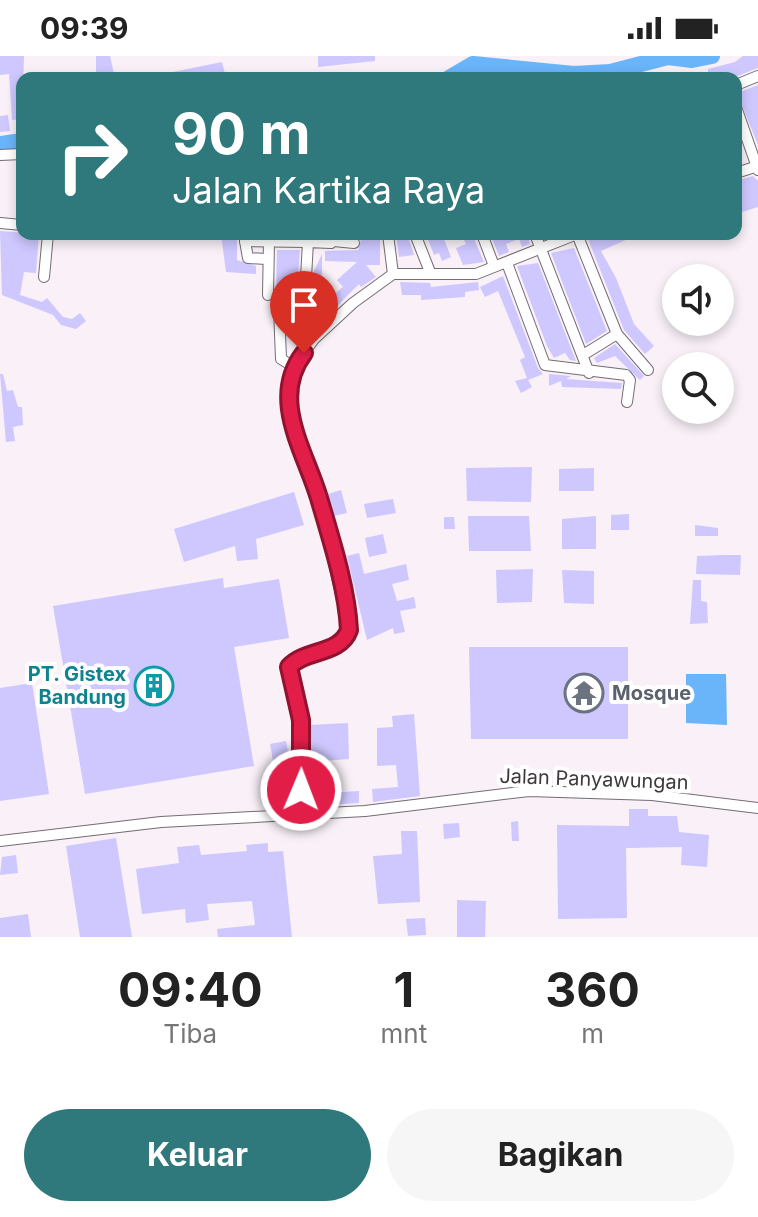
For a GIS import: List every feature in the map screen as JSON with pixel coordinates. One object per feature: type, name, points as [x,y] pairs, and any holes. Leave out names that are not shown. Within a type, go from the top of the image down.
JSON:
[{"type":"street","points":[[742,124],[758,168]]},
{"type":"street","points":[[44,277],[47,240]]},
{"type":"street","points":[[245,240],[248,258],[266,259]]},
{"type":"street","points":[[261,240],[323,240]]},
{"type":"street","points":[[307,262],[330,240]]},
{"type":"street","points":[[337,240],[354,243]]},
{"type":"street","points":[[389,240],[393,274]]},
{"type":"street","points":[[417,240],[430,272]]},
{"type":"street","points":[[484,240],[494,266]]},
{"type":"street","points":[[537,240],[589,373]]},
{"type":"street","points":[[300,816],[301,720],[289,667],[297,660],[341,643],[349,630],[319,497],[290,421],[294,367],[314,339],[353,303],[393,274],[471,274],[564,240]]},
{"type":"street","points":[[579,240],[617,334],[648,370]]},
{"type":"street","points":[[268,295],[266,259],[269,241]]},
{"type":"street","points":[[294,367],[281,359],[279,308],[287,302],[297,302],[305,295],[308,242]]},
{"type":"street","points":[[507,263],[545,365],[629,377],[627,402]]},
{"type":"street","points":[[583,355],[617,334]]},
{"type":"street","name":"Jalan Panyawungan","points":[[0,841],[161,822],[300,816],[529,791],[652,795],[758,808]]},
{"type":"water","points":[[686,674],[726,674],[727,725],[686,723]]},
{"type":"building","points":[[0,56],[24,56],[23,72],[16,72],[16,120],[12,120],[9,74],[0,75]]},
{"type":"building","points":[[96,56],[110,56],[114,72],[96,72]]},
{"type":"building","points":[[318,56],[375,56],[375,61],[318,67]]},
{"type":"building","points":[[743,56],[758,56],[758,68],[742,74],[708,72],[708,69],[735,62]]},
{"type":"building","points":[[222,62],[224,72],[173,72]]},
{"type":"building","points":[[758,85],[758,145],[742,105],[742,91]]},
{"type":"building","points":[[8,115],[10,131],[0,132],[0,116]]},
{"type":"building","points":[[753,176],[758,181],[758,207],[742,212],[742,187],[742,179]]},
{"type":"building","points":[[0,231],[16,232],[16,240],[39,240],[36,273],[24,272],[20,295],[42,302],[47,298],[63,317],[72,319],[80,313],[86,321],[76,329],[61,325],[53,315],[2,295]]},
{"type":"building","points":[[222,240],[237,240],[237,260],[256,266],[256,274],[226,272]]},
{"type":"building","points":[[361,240],[380,240],[380,265],[366,265],[376,277],[361,287],[359,284],[332,311],[325,302],[343,287],[337,280],[357,262],[325,261],[325,251],[358,250]]},
{"type":"building","points":[[397,240],[409,240],[414,255],[399,257]]},
{"type":"building","points":[[428,240],[444,240],[451,257],[442,261],[439,253],[434,255]]},
{"type":"building","points":[[464,240],[475,240],[484,262],[463,265],[456,248],[466,244]]},
{"type":"building","points":[[493,240],[516,240],[506,244],[509,252],[499,256]]},
{"type":"building","points":[[519,240],[529,240],[530,244],[522,247]]},
{"type":"building","points":[[588,240],[626,240],[601,251],[616,278],[634,324],[654,346],[645,354],[624,330]]},
{"type":"building","points":[[574,248],[607,331],[586,344],[551,253]]},
{"type":"building","points":[[277,250],[300,250],[297,291],[294,294],[276,292]]},
{"type":"building","points":[[322,254],[322,277],[318,286],[314,285],[314,271]]},
{"type":"building","points":[[538,263],[576,361],[570,360],[565,353],[554,358],[547,346],[517,266]]},
{"type":"building","points":[[503,276],[543,374],[528,380],[532,387],[521,393],[515,381],[527,378],[520,360],[525,357],[498,291],[485,297],[480,287]]},
{"type":"building","points":[[400,282],[430,283],[431,287],[478,282],[479,290],[465,292],[465,297],[421,300],[421,295],[402,295]]},
{"type":"building","points":[[615,344],[644,376],[640,380],[615,356],[597,363],[594,358]]},
{"type":"building","points":[[0,374],[3,374],[7,391],[13,390],[18,407],[22,407],[23,425],[13,427],[15,441],[6,442]]},
{"type":"building","points":[[549,374],[571,376],[566,379],[622,383],[621,389],[562,387],[561,381],[549,386]]},
{"type":"building","points":[[532,467],[531,502],[467,501],[466,468]]},
{"type":"building","points":[[594,468],[594,491],[559,491],[559,469]]},
{"type":"building","points":[[341,490],[347,513],[333,516],[328,494]]},
{"type":"building","points":[[294,492],[304,525],[256,539],[258,559],[237,561],[235,546],[184,562],[174,529]]},
{"type":"building","points":[[393,499],[396,513],[367,518],[364,504]]},
{"type":"building","points":[[629,514],[629,530],[611,530],[611,515]]},
{"type":"building","points":[[468,516],[529,516],[531,551],[469,551]]},
{"type":"building","points":[[596,516],[596,549],[562,549],[562,519]]},
{"type":"building","points":[[444,517],[454,517],[455,529],[444,529]]},
{"type":"building","points":[[695,525],[718,528],[718,536],[695,536]]},
{"type":"building","points":[[383,534],[387,553],[369,557],[365,538]]},
{"type":"building","points":[[359,553],[364,574],[406,564],[409,580],[392,584],[397,601],[414,597],[416,608],[400,611],[405,632],[394,634],[393,628],[367,640],[347,556]]},
{"type":"building","points":[[741,555],[740,575],[696,574],[697,556]]},
{"type":"building","points":[[533,569],[532,602],[497,603],[496,570]]},
{"type":"building","points":[[562,570],[594,571],[594,604],[564,603]]},
{"type":"building","name":"PT. Gistex Bandung","points":[[223,578],[224,588],[279,579],[289,638],[234,647],[254,766],[85,794],[53,606]]},
{"type":"building","points":[[693,580],[701,580],[701,601],[707,602],[708,623],[690,624]]},
{"type":"building","points":[[469,647],[628,647],[628,739],[471,739]]},
{"type":"building","points":[[32,683],[49,794],[0,801],[0,688]]},
{"type":"building","points":[[414,714],[420,796],[373,802],[372,789],[398,787],[396,765],[377,766],[377,728],[393,727],[392,716]]},
{"type":"building","points":[[348,723],[349,759],[309,762],[309,725]]},
{"type":"building","points":[[286,741],[289,757],[273,761],[270,744]]},
{"type":"building","points":[[326,783],[326,794],[308,795],[308,784]]},
{"type":"building","points":[[359,791],[359,803],[328,805],[327,793]]},
{"type":"building","points":[[629,809],[648,809],[648,816],[677,816],[679,832],[709,835],[707,867],[681,865],[682,847],[626,848],[627,918],[558,919],[557,825],[629,826]]},
{"type":"building","points":[[518,821],[519,841],[512,841],[511,822]]},
{"type":"building","points":[[459,823],[460,837],[444,839],[443,824]]},
{"type":"building","points":[[401,831],[417,831],[420,902],[378,904],[373,856],[402,854]]},
{"type":"building","points":[[116,838],[132,937],[80,937],[66,846]]},
{"type":"building","points":[[268,843],[268,852],[283,851],[292,937],[218,937],[217,929],[255,925],[252,901],[207,904],[209,920],[186,923],[185,909],[142,914],[136,869],[179,863],[177,847],[199,845],[201,855],[247,851],[246,845]]},
{"type":"building","points":[[16,855],[18,873],[0,875],[2,857]]},
{"type":"building","points":[[457,900],[486,901],[485,937],[457,937]]},
{"type":"building","points":[[28,914],[31,937],[0,937],[0,918]]},
{"type":"building","points":[[425,918],[426,935],[408,936],[406,919]]},
{"type":"waterway","points":[[610,72],[668,57],[692,60],[712,56]]},
{"type":"waterway","points":[[459,72],[473,64],[554,72]]},
{"type":"waterway","points":[[0,144],[16,142]]},
{"type":"place","name":"PT. Gistex Bandung","points":[[154,686]]},
{"type":"place","name":"Mosque","points":[[584,693]]},
{"type":"route","points":[[301,790],[301,720],[289,667],[297,660],[341,643],[349,630],[319,497],[290,421],[294,367],[304,353]]}]
